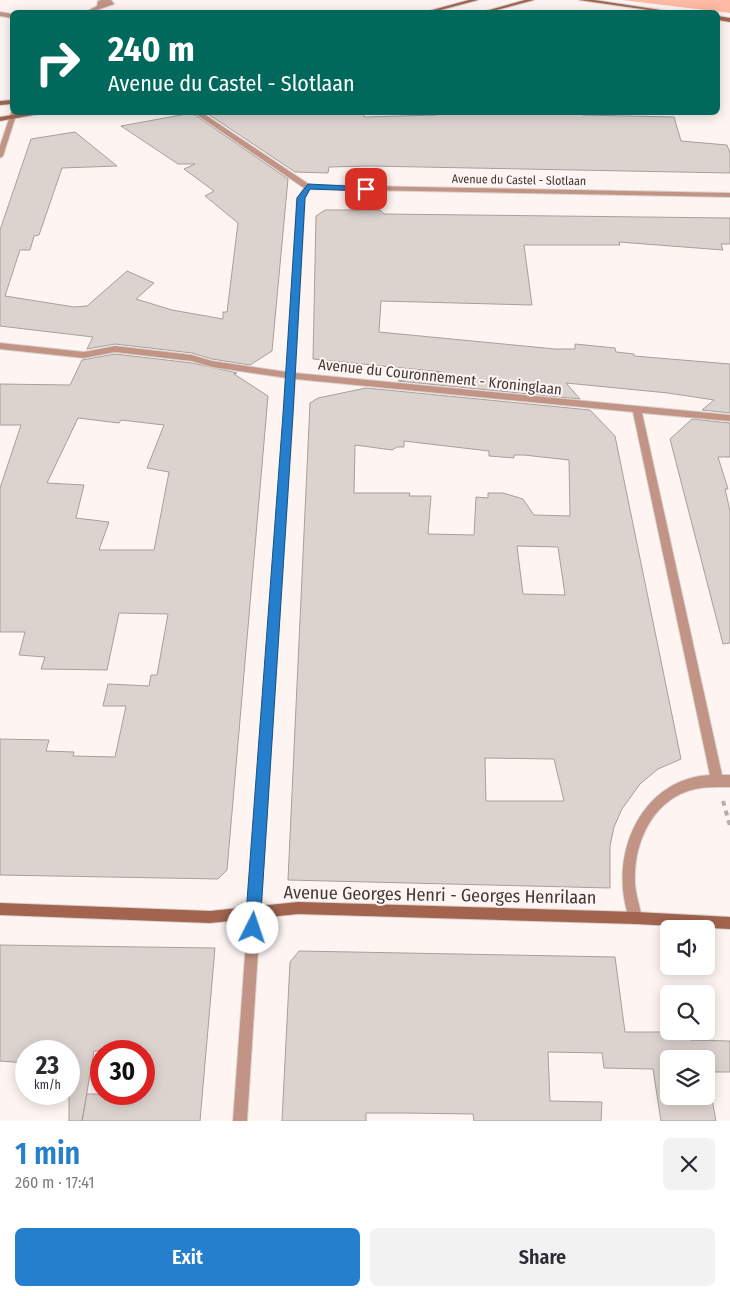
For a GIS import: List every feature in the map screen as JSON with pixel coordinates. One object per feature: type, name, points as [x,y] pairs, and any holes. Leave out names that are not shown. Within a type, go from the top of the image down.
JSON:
[{"type":"street","points":[[435,10],[475,0]]},
{"type":"street","points":[[493,10],[531,0]]},
{"type":"street","points":[[582,0],[655,10]]},
{"type":"street","points":[[607,0],[615,5]]},
{"type":"street","points":[[92,10],[100,6]]},
{"type":"street","points":[[0,119],[14,115]]},
{"type":"street","points":[[0,156],[14,115]]},
{"type":"street","points":[[200,115],[308,187],[301,198],[291,374],[240,1121]]},
{"type":"street","name":"Avenue du Castel - Slotlaan","points":[[308,187],[730,195]]},
{"type":"street","name":"Avenue du Couronnement - Kroninglaan","points":[[0,346],[84,355],[115,349],[192,358],[212,364],[315,378],[730,418]]},
{"type":"street","points":[[636,918],[629,881],[630,855],[631,847],[643,818],[662,797],[688,783],[724,780],[637,410]]},
{"type":"street","name":"Avenue Georges Henri - Georges Henrilaan","points":[[0,909],[210,917],[298,908],[636,918],[730,923]]},
{"type":"shaded area","points":[[622,0],[730,0],[730,13],[720,12],[720,10],[705,10]]},
{"type":"building","points":[[181,115],[195,115],[288,179],[272,351],[250,365],[212,359],[192,353],[115,344],[87,349],[93,337],[0,326],[0,230],[31,139],[75,132],[117,166],[62,168],[39,235],[34,236],[30,250],[20,250],[5,296],[74,307],[87,306],[127,271],[154,283],[136,299],[172,310],[223,319],[223,312],[227,312],[238,223],[205,196],[214,191],[184,169],[195,164],[178,164],[121,126]]},
{"type":"building","points":[[210,115],[364,115],[364,117],[583,115],[674,117],[681,141],[727,145],[730,153],[730,173],[369,166],[329,167],[328,173],[295,172]]},
{"type":"building","points":[[325,210],[380,210],[384,214],[730,218],[730,244],[721,244],[723,250],[619,242],[620,245],[524,245],[532,305],[381,301],[379,332],[555,349],[575,349],[575,344],[615,348],[616,352],[634,354],[634,356],[730,364],[730,413],[702,410],[714,400],[668,393],[566,383],[580,399],[398,381],[442,372],[313,359],[316,216]]},
{"type":"building","points":[[115,354],[192,363],[237,373],[234,374],[268,396],[227,870],[218,879],[0,875],[0,739],[49,740],[46,751],[74,752],[73,756],[115,757],[126,706],[103,706],[108,684],[149,686],[151,675],[157,675],[168,614],[119,613],[107,670],[41,669],[45,657],[19,655],[25,632],[0,632],[0,488],[21,425],[0,425],[0,384],[70,385],[82,360]],"holes":[[[78,418],[119,423],[121,420],[164,425],[147,468],[169,472],[154,550],[99,550],[109,522],[76,518],[84,485],[47,483]]]},
{"type":"building","points":[[366,388],[590,410],[615,436],[681,759],[658,769],[640,784],[622,809],[614,827],[610,846],[610,888],[288,880],[310,403],[318,398]],"holes":[[[404,441],[489,451],[489,456],[514,458],[514,455],[524,455],[569,460],[570,516],[534,515],[523,499],[503,493],[488,493],[488,498],[476,497],[474,535],[428,534],[431,496],[409,496],[410,493],[354,493],[355,445],[392,450],[397,447],[404,447]],[[517,546],[558,547],[565,595],[523,594]],[[485,758],[554,759],[564,801],[486,801]]]},
{"type":"building","points":[[692,419],[730,423],[730,457],[718,457],[728,489],[725,489],[730,511],[730,643],[723,644],[670,439]]},
{"type":"building","points":[[0,945],[215,948],[200,1121],[82,1121],[69,1121],[69,1105],[80,1105],[80,1040],[15,1040],[15,1062],[0,1061]]},
{"type":"building","points":[[299,951],[615,957],[625,1032],[660,1032],[660,1040],[730,1041],[730,1072],[715,1072],[715,1050],[660,1050],[660,1105],[713,1105],[716,1121],[661,1121],[653,1069],[604,1068],[602,1053],[548,1052],[550,1101],[602,1102],[601,1121],[474,1121],[473,1114],[366,1113],[366,1121],[282,1121],[290,962]]},
{"type":"route","points":[[253,928],[301,198],[308,187],[366,189]]}]
